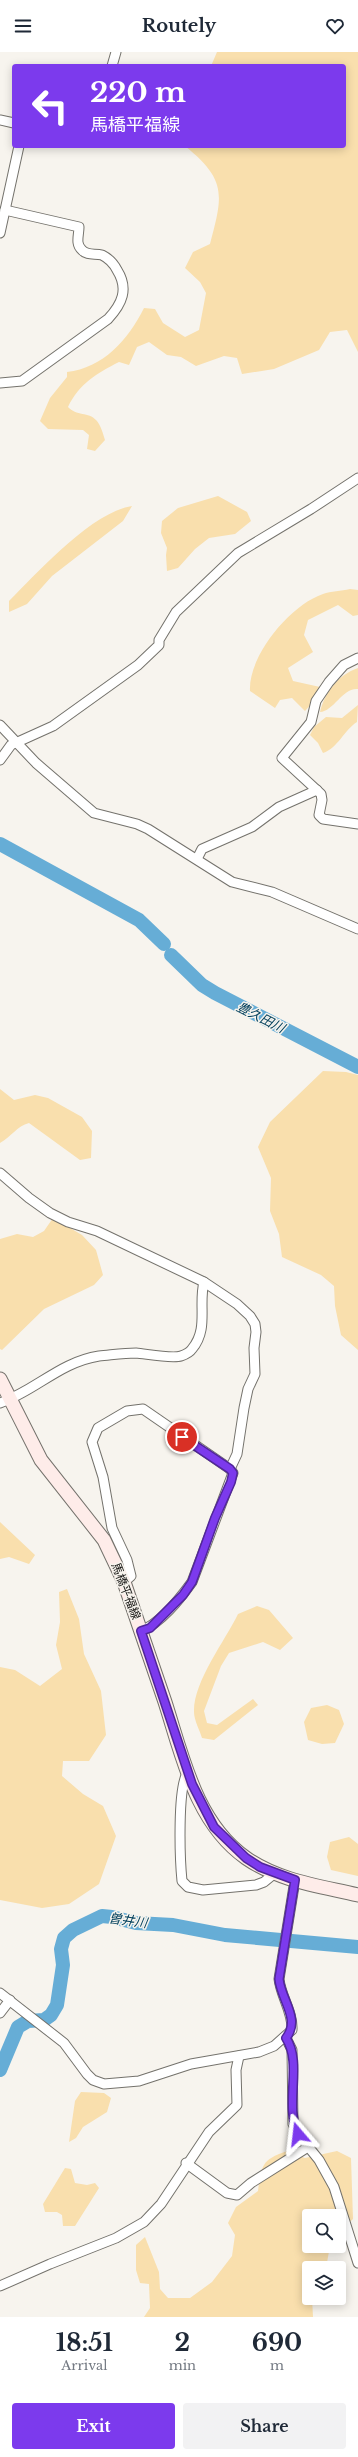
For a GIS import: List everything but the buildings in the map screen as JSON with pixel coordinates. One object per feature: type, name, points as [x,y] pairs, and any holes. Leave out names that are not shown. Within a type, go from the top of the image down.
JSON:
[{"type":"main road","name":"馬橋平福線","points":[[0,1379],[5,1401],[49,1471],[104,1540],[124,1582],[188,1772],[204,1810],[220,1835],[246,1858],[276,1873],[295,1880],[358,1894]]},
{"type":"street","points":[[113,64],[116,52]]},
{"type":"street","points":[[0,120],[12,123]]},
{"type":"street","points":[[0,233],[19,148]]},
{"type":"street","points":[[0,383],[22,381],[108,319],[119,306],[124,287],[121,276],[110,261],[101,255],[86,254],[81,250],[78,245],[79,227],[5,210]]},
{"type":"street","points":[[0,760],[11,745],[36,736],[53,726],[138,665],[159,645],[161,636],[176,612],[238,553],[311,509],[358,478]]},
{"type":"street","points":[[358,658],[344,665],[329,682],[316,701],[311,722],[282,758],[317,790],[322,800],[319,810],[323,819],[358,824]]},
{"type":"street","points":[[0,724],[36,763],[94,813],[137,824],[232,882],[272,892],[358,929]]},
{"type":"street","points":[[197,860],[202,849],[236,836],[252,827],[279,806],[317,790]]},
{"type":"street","points":[[0,1173],[29,1198],[50,1213],[68,1222],[97,1231],[204,1282],[237,1304],[255,1324],[254,1358],[256,1374],[248,1389],[238,1448],[230,1469]]},
{"type":"street","points":[[5,1401],[56,1371],[76,1362],[98,1356],[133,1353],[181,1356],[191,1351],[198,1339],[203,1323],[202,1291],[204,1282]]},
{"type":"street","points":[[124,1582],[131,1576],[127,1560],[112,1528],[103,1477],[92,1442],[98,1428],[127,1410],[144,1409],[230,1469],[233,1473],[231,1482],[215,1518],[192,1582],[183,1595],[150,1628],[141,1631]]},
{"type":"street","points":[[188,1772],[184,1778],[181,1799],[182,1881],[188,1887],[203,1890],[256,1885],[264,1882],[276,1873]]},
{"type":"street","points":[[0,1993],[37,2021],[72,2052],[93,2080],[104,2084],[139,2081],[191,2064],[259,2052],[274,2046],[286,2038],[292,2030],[292,2020],[281,1992],[279,1979],[284,1940],[295,1880]]},
{"type":"street","points":[[0,2013],[10,2000]]},
{"type":"street","points":[[286,2038],[292,2050],[293,2124],[308,2147],[319,2160],[339,2198],[358,2263]]},
{"type":"street","points":[[0,2286],[50,2264],[116,2238],[144,2222],[161,2204],[186,2163],[209,2132],[237,2105],[236,2070],[239,2056]]},
{"type":"street","points":[[186,2163],[227,2193],[237,2195],[255,2180],[308,2147]]},
{"type":"shaded area","points":[[217,52],[358,52],[358,352],[347,330],[330,332],[319,350],[274,369],[242,374],[237,358],[224,356],[196,366],[181,357],[167,355],[149,342],[137,347],[129,365],[119,362],[103,370],[89,380],[72,399],[68,407],[75,412],[90,416],[96,420],[101,427],[105,440],[95,451],[87,449],[89,435],[83,430],[48,429],[40,421],[50,398],[67,377],[67,372],[92,365],[113,350],[130,331],[144,308],[155,309],[163,323],[185,337],[199,330],[206,293],[200,282],[185,268],[193,252],[210,244],[219,200],[215,179],[199,158],[187,148],[346,148],[346,64],[212,64]]},
{"type":"shaded area","points":[[218,496],[247,512],[251,521],[235,534],[209,538],[195,549],[178,568],[167,571],[167,548],[161,533],[162,521],[178,508]]},
{"type":"shaded area","points":[[132,506],[123,521],[52,576],[27,604],[9,612],[9,601],[66,545],[100,519],[116,511]]},
{"type":"shaded area","points":[[350,589],[358,590],[358,615],[353,616],[338,605],[308,620],[304,635],[313,652],[288,668],[293,681],[320,687],[314,701],[305,711],[292,698],[280,700],[275,708],[250,691],[251,677],[256,663],[273,634],[285,620],[310,600],[326,593]]},
{"type":"shaded area","points":[[358,668],[358,689],[353,689],[343,695],[330,708],[320,712],[325,698],[333,685],[344,675]]},
{"type":"shaded area","points":[[358,705],[357,722],[352,725],[333,747],[323,753],[318,743],[310,735],[314,727],[326,717],[342,718]]},
{"type":"shaded area","points":[[323,1071],[346,1072],[358,1075],[358,1350],[341,1335],[335,1306],[334,1286],[321,1275],[282,1257],[279,1234],[270,1211],[271,1178],[258,1147],[270,1122]]},
{"type":"shaded area","points":[[0,1089],[14,1100],[35,1095],[48,1098],[82,1117],[92,1131],[91,1158],[80,1160],[29,1123],[17,1129],[0,1143]]},
{"type":"shaded area","points":[[53,1218],[82,1235],[96,1250],[103,1275],[94,1285],[44,1309],[2,1350],[0,1349],[0,1239],[17,1234],[33,1237],[44,1231]]},
{"type":"shaded area","points":[[0,1522],[35,1555],[29,1564],[9,1557],[0,1559]]},
{"type":"shaded area","points":[[67,1589],[79,1619],[84,1654],[101,1691],[106,1735],[89,1761],[63,1761],[62,1776],[83,1794],[103,1806],[116,1836],[99,1884],[69,1904],[42,1908],[0,1900],[0,1667],[15,1670],[40,1686],[62,1669],[56,1645],[60,1622],[59,1592]]},
{"type":"shaded area","points":[[257,1606],[269,1610],[293,1638],[280,1650],[263,1642],[229,1653],[221,1666],[204,1711],[207,1723],[217,1725],[253,1699],[258,1705],[214,1740],[202,1738],[194,1712],[195,1700],[204,1675],[238,1614]]},
{"type":"shaded area","points":[[327,1705],[339,1710],[344,1724],[335,1743],[322,1744],[308,1740],[304,1722],[311,1708]]},
{"type":"shaded area","points":[[349,1837],[358,1844],[358,1876],[331,1870],[327,1857],[330,1842]]},
{"type":"shaded area","points":[[81,2092],[104,2093],[111,2098],[107,2112],[83,2127],[76,2138],[69,2142],[75,2101]]},
{"type":"shaded area","points":[[287,2151],[305,2158],[337,2151],[351,2158],[353,2219],[346,2226],[346,2209],[302,2209],[302,2253],[329,2253],[327,2261],[302,2261],[302,2305],[312,2305],[313,2317],[144,2317],[150,2308],[149,2284],[140,2283],[136,2270],[136,2245],[145,2237],[159,2272],[160,2289],[168,2298],[190,2298],[212,2282],[232,2256],[235,2235],[228,2223],[236,2207],[258,2191],[264,2165],[272,2157]]},
{"type":"shaded area","points":[[65,2168],[71,2169],[75,2183],[87,2185],[95,2183],[99,2188],[75,2226],[63,2226],[62,2215],[57,2212],[45,2212],[43,2204]]},
{"type":"waterway","name":"豊久田川","points":[[0,844],[139,920],[164,944]]},
{"type":"waterway","name":"豊久田川","points":[[171,955],[202,985],[215,993],[358,1067]]},
{"type":"waterway","name":"曽井川","points":[[0,2070],[18,2027],[28,2021],[44,2020],[51,2015],[57,2005],[63,1965],[61,1949],[64,1938],[73,1930],[102,1916],[136,1923],[173,1925],[225,1935],[358,1947]]},
{"type":"route","points":[[182,1437],[230,1469],[233,1473],[231,1482],[215,1518],[198,1570],[192,1582],[183,1595],[150,1628],[141,1631],[192,1784],[214,1827],[230,1845],[246,1858],[260,1867],[295,1880],[279,1979],[281,1992],[292,2020],[292,2030],[286,2038],[292,2050],[292,2112],[293,2124],[298,2134]]}]
